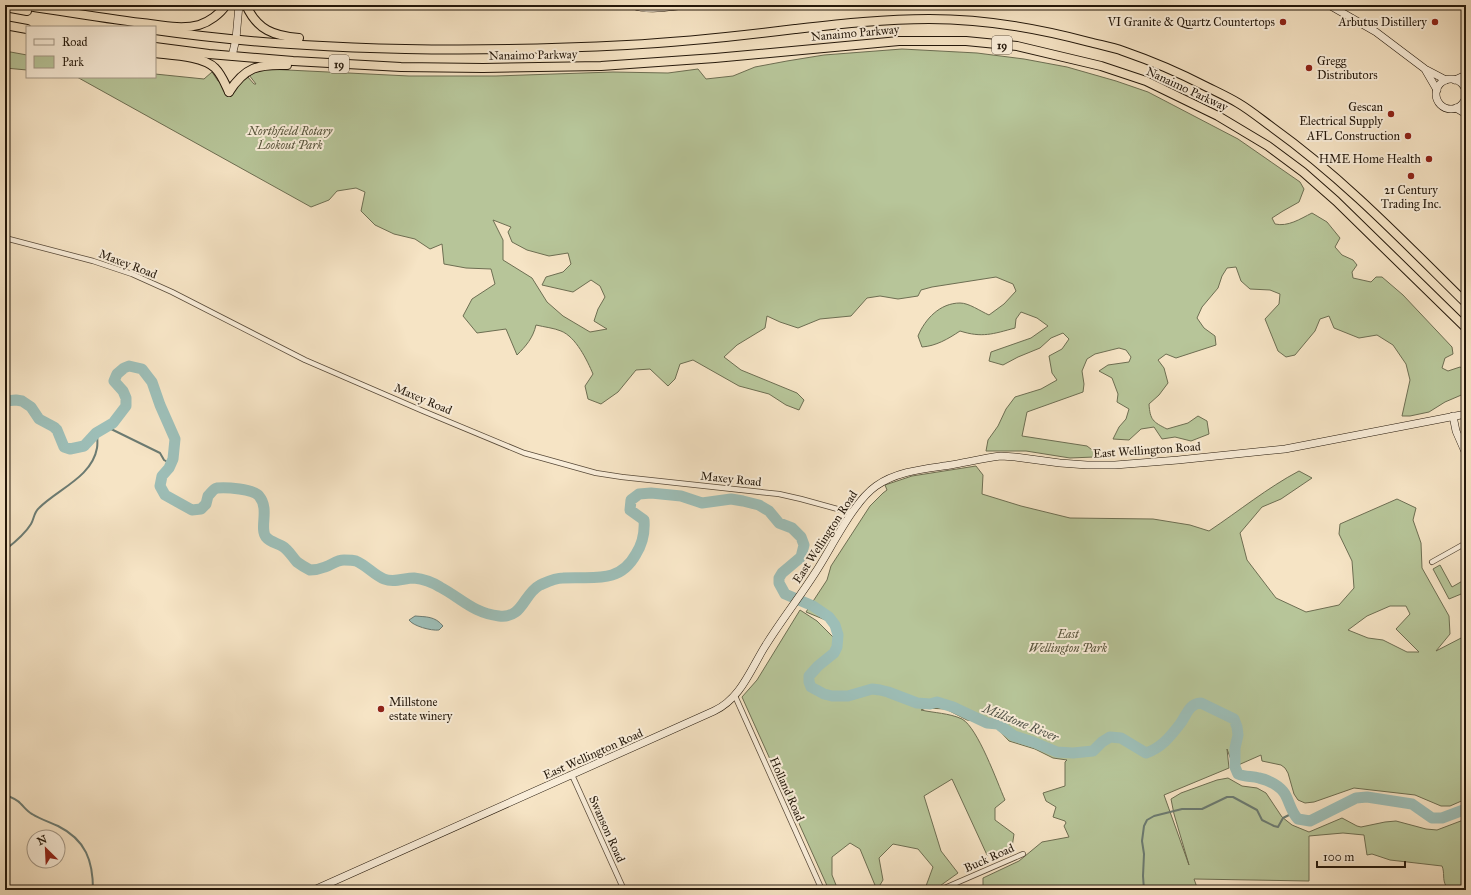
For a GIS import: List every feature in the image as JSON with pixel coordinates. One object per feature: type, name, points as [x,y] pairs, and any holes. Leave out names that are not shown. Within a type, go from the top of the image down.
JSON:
[{"type":"highway","points":[[21,5],[156,25],[188,26],[199,25],[209,21],[226,5]]},
{"type":"highway","points":[[246,5],[258,24],[276,34],[290,38],[330,41],[430,44],[460,50]]},
{"type":"highway","points":[[5,7],[128,26]]},
{"type":"highway","name":"Nanaimo Parkway","points":[[156,30],[236,39],[341,46],[460,50],[579,48],[638,45],[863,22],[930,19],[996,23],[1060,34],[1122,50],[1178,73],[1239,104],[1337,177],[1466,303]]},
{"type":"highway","points":[[5,25],[26,29]]},
{"type":"highway","name":"Nanaimo Parkway","points":[[156,47],[232,56],[364,65],[447,68],[601,66],[715,58],[899,40],[966,41],[1017,46],[1101,66],[1146,82],[1218,116],[1273,149],[1336,201],[1466,328]]},
{"type":"highway","points":[[156,53],[194,58],[207,63],[221,76],[229,92],[240,77],[247,72],[256,67],[267,65],[417,72],[447,68]]},
{"type":"street","points":[[232,56],[236,39],[239,5]]},
{"type":"street","points":[[633,5],[646,8],[689,5]]},
{"type":"street","points":[[1329,5],[1376,32],[1425,69],[1446,80],[1455,80],[1466,75]]},
{"type":"street","points":[[1425,69],[1437,90]]},
{"type":"street","points":[[1446,80],[1440,84],[1437,90],[1437,99],[1443,107],[1447,109],[1456,108],[1463,103],[1466,98],[1466,90],[1462,84],[1455,80]]},
{"type":"street","points":[[1456,108],[1466,114]]},
{"type":"street","name":"Maxey Road","points":[[5,238],[93,261],[132,274],[305,360],[524,453],[596,473],[779,494],[852,513]]},
{"type":"street","name":"East Wellington Road","points":[[314,890],[720,708],[735,696],[852,513],[871,490],[895,476],[994,457],[1014,457],[1087,465],[1114,465],[1273,451],[1466,414]]},
{"type":"street","points":[[1453,416],[1456,431],[1466,454]]},
{"type":"street","points":[[1432,562],[1466,543]]},
{"type":"street","name":"Holland Road","points":[[735,696],[822,890]]},
{"type":"street","name":"Swanson Road","points":[[572,775],[624,890]]},
{"type":"street","name":"Buck Road","points":[[940,890],[1023,854]]},
{"type":"green space","name":"Northfield Rotary Lookout Park","points":[[902,49],[977,53],[1024,59],[1067,67],[1148,92],[1238,139],[1300,182],[1304,189],[1299,202],[1272,218],[1275,224],[1280,225],[1289,223],[1312,213],[1327,222],[1340,238],[1335,247],[1342,255],[1353,260],[1357,265],[1352,272],[1353,278],[1371,282],[1376,277],[1382,277],[1403,295],[1452,347],[1453,354],[1445,358],[1442,368],[1448,371],[1460,367],[1466,370],[1466,393],[1445,402],[1429,412],[1402,416],[1410,380],[1406,364],[1393,345],[1377,335],[1359,338],[1334,328],[1329,316],[1320,319],[1315,331],[1295,355],[1286,357],[1278,351],[1265,319],[1279,304],[1280,294],[1270,290],[1250,289],[1241,281],[1236,267],[1227,268],[1222,276],[1218,288],[1202,307],[1197,318],[1204,328],[1215,336],[1216,345],[1176,358],[1166,354],[1158,360],[1164,368],[1168,383],[1159,395],[1149,404],[1151,417],[1155,422],[1167,429],[1188,423],[1198,416],[1207,421],[1209,434],[1191,441],[1175,437],[1162,439],[1154,427],[1141,429],[1129,440],[1113,439],[1119,427],[1126,419],[1129,409],[1117,402],[1118,394],[1112,378],[1099,371],[1108,365],[1129,362],[1131,357],[1126,350],[1119,348],[1095,354],[1087,359],[1082,371],[1084,384],[1083,392],[1027,412],[1022,436],[1087,446],[1096,453],[1094,457],[1070,458],[1026,451],[986,451],[988,440],[998,426],[1006,409],[1015,397],[1041,389],[1057,380],[1052,373],[1049,356],[1062,349],[1069,339],[1063,333],[1051,338],[1040,348],[1003,365],[989,361],[991,352],[1031,338],[1048,326],[1037,318],[1021,312],[1016,319],[1015,328],[981,335],[960,331],[942,342],[922,347],[918,336],[929,318],[940,309],[953,304],[963,303],[989,315],[1004,304],[1016,291],[1013,284],[996,277],[932,287],[921,290],[918,296],[898,299],[880,296],[867,298],[851,316],[820,319],[798,328],[767,316],[765,328],[737,345],[724,357],[741,370],[797,393],[804,400],[799,410],[786,405],[769,394],[739,386],[693,360],[680,364],[675,379],[668,386],[650,369],[636,370],[618,392],[601,404],[588,399],[585,386],[593,374],[588,362],[576,344],[566,334],[555,329],[536,325],[529,342],[517,355],[506,329],[477,333],[463,316],[472,299],[495,284],[491,269],[466,268],[444,264],[442,244],[430,249],[415,239],[394,234],[375,225],[361,211],[365,192],[356,188],[337,191],[329,200],[311,207],[79,78],[156,78],[156,74],[204,79],[212,72],[218,81],[239,83],[247,76],[254,84],[256,84],[249,75],[267,69],[409,76],[496,76],[613,72],[668,73],[698,69],[706,79],[733,76],[755,67],[824,55]],"holes":[[[493,220],[511,227],[508,232],[512,242],[527,250],[549,256],[568,253],[571,264],[563,272],[546,277],[542,285],[573,292],[591,280],[600,286],[605,297],[598,309],[594,321],[607,329],[590,332],[563,316],[547,302],[532,278],[503,260],[503,240]]]},
{"type":"green space","points":[[5,51],[26,55],[26,70],[5,68]]},
{"type":"green space","name":"East Wellington Park","points":[[976,466],[983,475],[982,494],[1021,506],[1070,518],[1153,519],[1190,525],[1209,531],[1264,492],[1299,471],[1312,478],[1281,499],[1262,507],[1240,533],[1247,560],[1276,598],[1306,612],[1339,605],[1354,588],[1352,561],[1339,534],[1340,524],[1397,499],[1416,508],[1413,520],[1421,543],[1422,568],[1449,616],[1450,634],[1436,651],[1465,636],[1466,638],[1466,799],[1450,806],[1441,806],[1415,795],[1354,788],[1314,802],[1305,803],[1298,800],[1294,794],[1288,773],[1281,765],[1262,761],[1261,755],[1236,766],[1231,760],[1227,749],[1229,768],[1164,795],[1189,865],[1171,799],[1181,793],[1217,780],[1228,778],[1242,786],[1257,788],[1266,793],[1282,817],[1292,825],[1309,832],[1342,818],[1361,827],[1396,821],[1426,829],[1437,830],[1466,819],[1466,890],[1446,886],[1442,866],[1390,860],[1372,854],[1367,855],[1364,835],[1343,833],[1309,836],[1309,881],[1194,879],[1198,890],[983,890],[983,878],[1019,861],[1042,842],[1069,837],[1064,826],[1066,823],[1065,821],[1053,817],[1056,807],[1046,801],[1043,793],[1065,786],[1065,762],[1067,760],[1053,758],[1035,749],[1009,741],[990,723],[967,720],[946,709],[926,708],[921,710],[947,714],[962,719],[968,724],[981,744],[1005,800],[995,808],[995,820],[1014,834],[1011,854],[987,855],[952,779],[924,796],[941,851],[958,873],[937,888],[926,886],[933,867],[918,849],[893,844],[879,858],[883,880],[877,890],[860,849],[850,843],[832,857],[832,875],[838,890],[829,890],[742,697],[757,680],[800,610],[817,621],[838,642],[828,621],[806,612],[827,580],[831,566],[870,506],[887,490],[885,485],[912,476]],"holes":[[[1390,606],[1406,606],[1410,614],[1396,629],[1419,652],[1407,652],[1383,640],[1368,638],[1348,630],[1367,616]]]},
{"type":"green space","points":[[1440,565],[1452,587],[1466,579],[1466,592],[1449,599],[1433,569]]},
{"type":"water","points":[[415,616],[437,620],[443,626],[439,630],[422,628],[409,620]]},
{"type":"waterway","name":"Millstone River","points":[[5,401],[22,401],[31,407],[39,419],[57,430],[64,447],[70,449],[84,446],[96,433],[113,423],[126,406],[126,398],[123,391],[114,381],[117,374],[129,366],[142,369],[152,382],[175,439],[173,459],[169,468],[162,476],[160,486],[165,495],[192,510],[201,509],[206,504],[208,496],[217,488],[233,488],[252,492],[259,496],[264,507],[264,533],[266,537],[280,545],[289,552],[297,562],[310,570],[316,570],[341,560],[355,561],[384,579],[395,580],[414,578],[431,582],[474,608],[482,612],[499,616],[513,614],[518,610],[534,589],[551,580],[560,578],[604,577],[622,571],[636,554],[643,538],[644,520],[630,510],[631,500],[639,494],[651,493],[681,496],[702,503],[731,499],[759,505],[769,511],[779,523],[792,528],[801,537],[804,545],[801,557],[782,573],[779,578],[779,583],[785,594],[813,606],[829,617],[835,625],[838,635],[837,647],[834,653],[818,666],[809,676],[811,687],[824,694],[832,696],[848,696],[872,689],[888,692],[917,703],[930,704],[937,702],[953,707],[987,723],[998,724],[1014,736],[1057,752],[1073,753],[1093,751],[1102,742],[1110,737],[1121,738],[1146,753],[1165,742],[1180,724],[1188,710],[1193,705],[1201,703],[1234,719],[1238,735],[1235,748],[1235,767],[1238,774],[1263,779],[1277,786],[1285,794],[1298,819],[1310,821],[1356,798],[1367,797],[1412,804],[1432,818],[1442,818],[1466,809]]},
{"type":"waterway","points":[[107,427],[160,453],[164,460],[171,464]]},
{"type":"waterway","points":[[5,550],[26,531],[37,510],[73,482],[88,467],[94,458],[97,448],[97,432]]},
{"type":"waterway","points":[[5,795],[12,797],[26,810],[41,819],[58,826],[75,838],[86,852],[93,879],[93,890]]},
{"type":"waterway","points":[[1144,890],[1144,854],[1142,841],[1144,826],[1147,820],[1154,816],[1182,809],[1202,809],[1227,797],[1233,797],[1257,810],[1262,820],[1278,827],[1283,818],[1293,813]]},
{"type":"place","name":"VI Granite & Quartz Countertops","points":[[1283,22]]},
{"type":"place","name":"Arbutus Distillery","points":[[1435,22]]},
{"type":"place","name":"Gregg Distributors","points":[[1309,68]]},
{"type":"place","name":"Gescan Electrical Supply","points":[[1391,114]]},
{"type":"place","name":"AFL Construction","points":[[1408,136]]},
{"type":"place","name":"HME Home Health","points":[[1429,159]]},
{"type":"place","name":"21 Century Trading Inc.","points":[[1411,176]]},
{"type":"place","name":"Millstone estate winery","points":[[381,709]]}]
